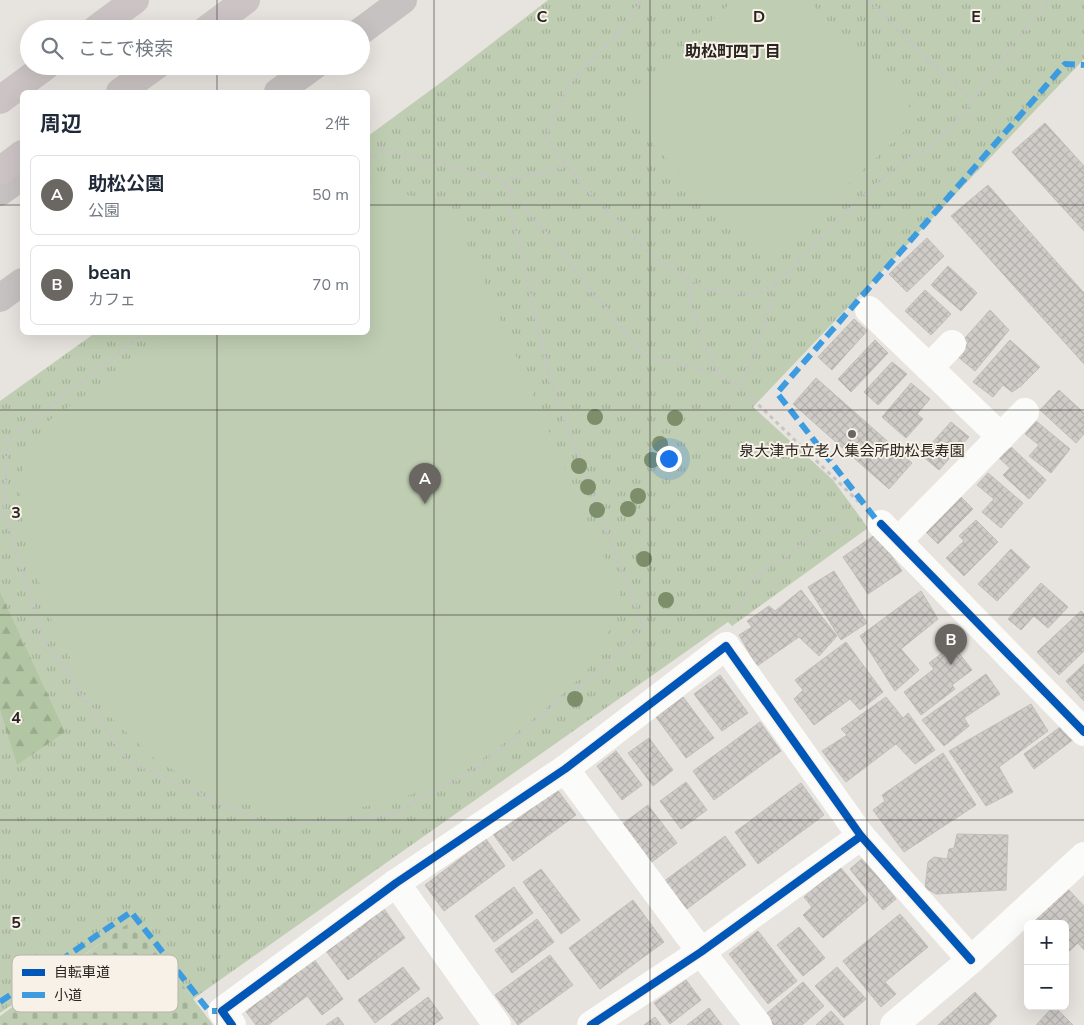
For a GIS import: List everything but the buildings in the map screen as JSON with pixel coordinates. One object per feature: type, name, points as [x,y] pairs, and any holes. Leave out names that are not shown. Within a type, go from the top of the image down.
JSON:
[{"type":"highway","points":[[108,20],[134,0]]},
{"type":"highway","points":[[209,20],[240,7]]},
{"type":"highway","points":[[220,20],[240,7]]},
{"type":"highway","points":[[0,100],[34,75]]},
{"type":"highway","points":[[107,90],[127,75]]},
{"type":"highway","points":[[123,90],[144,75]]},
{"type":"highway","points":[[0,171],[20,156]]},
{"type":"highway","points":[[0,179],[20,164]]},
{"type":"main road","points":[[370,24],[403,0]]},
{"type":"main road","points":[[137,90],[158,75]]},
{"type":"main road","points":[[281,90],[302,75]]},
{"type":"main road","points":[[0,192],[20,177]]},
{"type":"main road","points":[[0,298],[20,283]]},
{"type":"street","points":[[869,310],[1001,437]]},
{"type":"street","points":[[929,368],[952,344]]},
{"type":"street","points":[[1025,412],[1001,437],[884,528],[1084,732]]},
{"type":"street","points":[[232,1025],[222,1011],[396,883],[565,769],[726,646],[861,836],[971,960]]},
{"type":"street","points":[[565,769],[701,952],[758,1025]]},
{"type":"street","points":[[591,1025],[701,952],[861,836]]},
{"type":"street","points":[[894,1025],[1081,866]]},
{"type":"street","points":[[396,883],[497,1025]]},
{"type":"path","points":[[641,0],[614,39],[569,83],[545,138],[585,188],[653,257],[709,290],[758,295],[792,268],[863,197],[898,166],[930,146],[964,112],[1049,0]]},
{"type":"path","points":[[868,0],[920,53],[972,100]]},
{"type":"path","points":[[370,158],[383,148],[504,181],[567,166]]},
{"type":"path","points":[[142,335],[7,440],[4,511],[42,636],[128,762],[271,826],[391,815],[474,771],[608,664],[643,627],[550,380],[504,181]]},
{"type":"path","points":[[504,181],[643,354],[719,374],[741,388],[884,528]]},
{"type":"path","points":[[688,277],[693,311],[704,343],[719,374]]},
{"type":"path","points":[[741,388],[768,314],[776,281]]},
{"type":"path","points":[[726,646],[727,628],[757,576],[817,534],[884,528]]},
{"type":"green space","points":[[548,0],[1084,0],[1084,59],[753,407],[833,480],[868,528],[732,626],[728,622],[193,999],[178,980],[178,955],[159,955],[133,921],[84,955],[12,955],[12,1005],[0,1013],[0,401],[92,335],[370,335],[370,135]]},
{"type":"green space","points":[[734,0],[808,0],[919,117],[766,262],[619,109]]},
{"type":"green space","points":[[372,186],[451,206],[620,595],[615,620],[587,671],[507,741],[458,776],[413,794],[380,804],[329,812],[286,811],[245,804],[200,786],[155,759],[104,711],[55,632],[29,550],[21,512],[20,479],[31,447],[46,423],[168,335],[370,335],[370,188]]},
{"type":"green space","points":[[0,592],[65,732],[17,765],[0,709]]},
{"type":"green space","points":[[133,920],[160,955],[85,955]]},
{"type":"green space","points":[[178,979],[213,1025],[0,1025],[0,1016],[12,1007],[12,1012],[178,1012]]},
{"type":"marked path","points":[[875,518],[777,393],[1065,64],[1084,65]]},
{"type":"marked path","points":[[68,955],[131,912],[165,955]]},
{"type":"marked path","points":[[178,972],[209,1011],[222,1011]]},
{"type":"marked path","points":[[0,1002],[12,994]]},
{"type":"cycle path","points":[[881,524],[1084,732]]},
{"type":"cycle path","points":[[232,1025],[222,1011],[396,883],[565,769],[726,646],[861,836],[971,960]]},
{"type":"cycle path","points":[[591,1025],[701,952],[861,836]]},
{"type":"place","name":"泉大津市立老人集会所助松長寿園","points":[[852,434]]},
{"type":"place","name":"助松公園","points":[[425,504]]},
{"type":"place","name":"bean","points":[[951,665]]},
{"type":"district","name":"助松町四丁目","points":[[733,52]]}]
